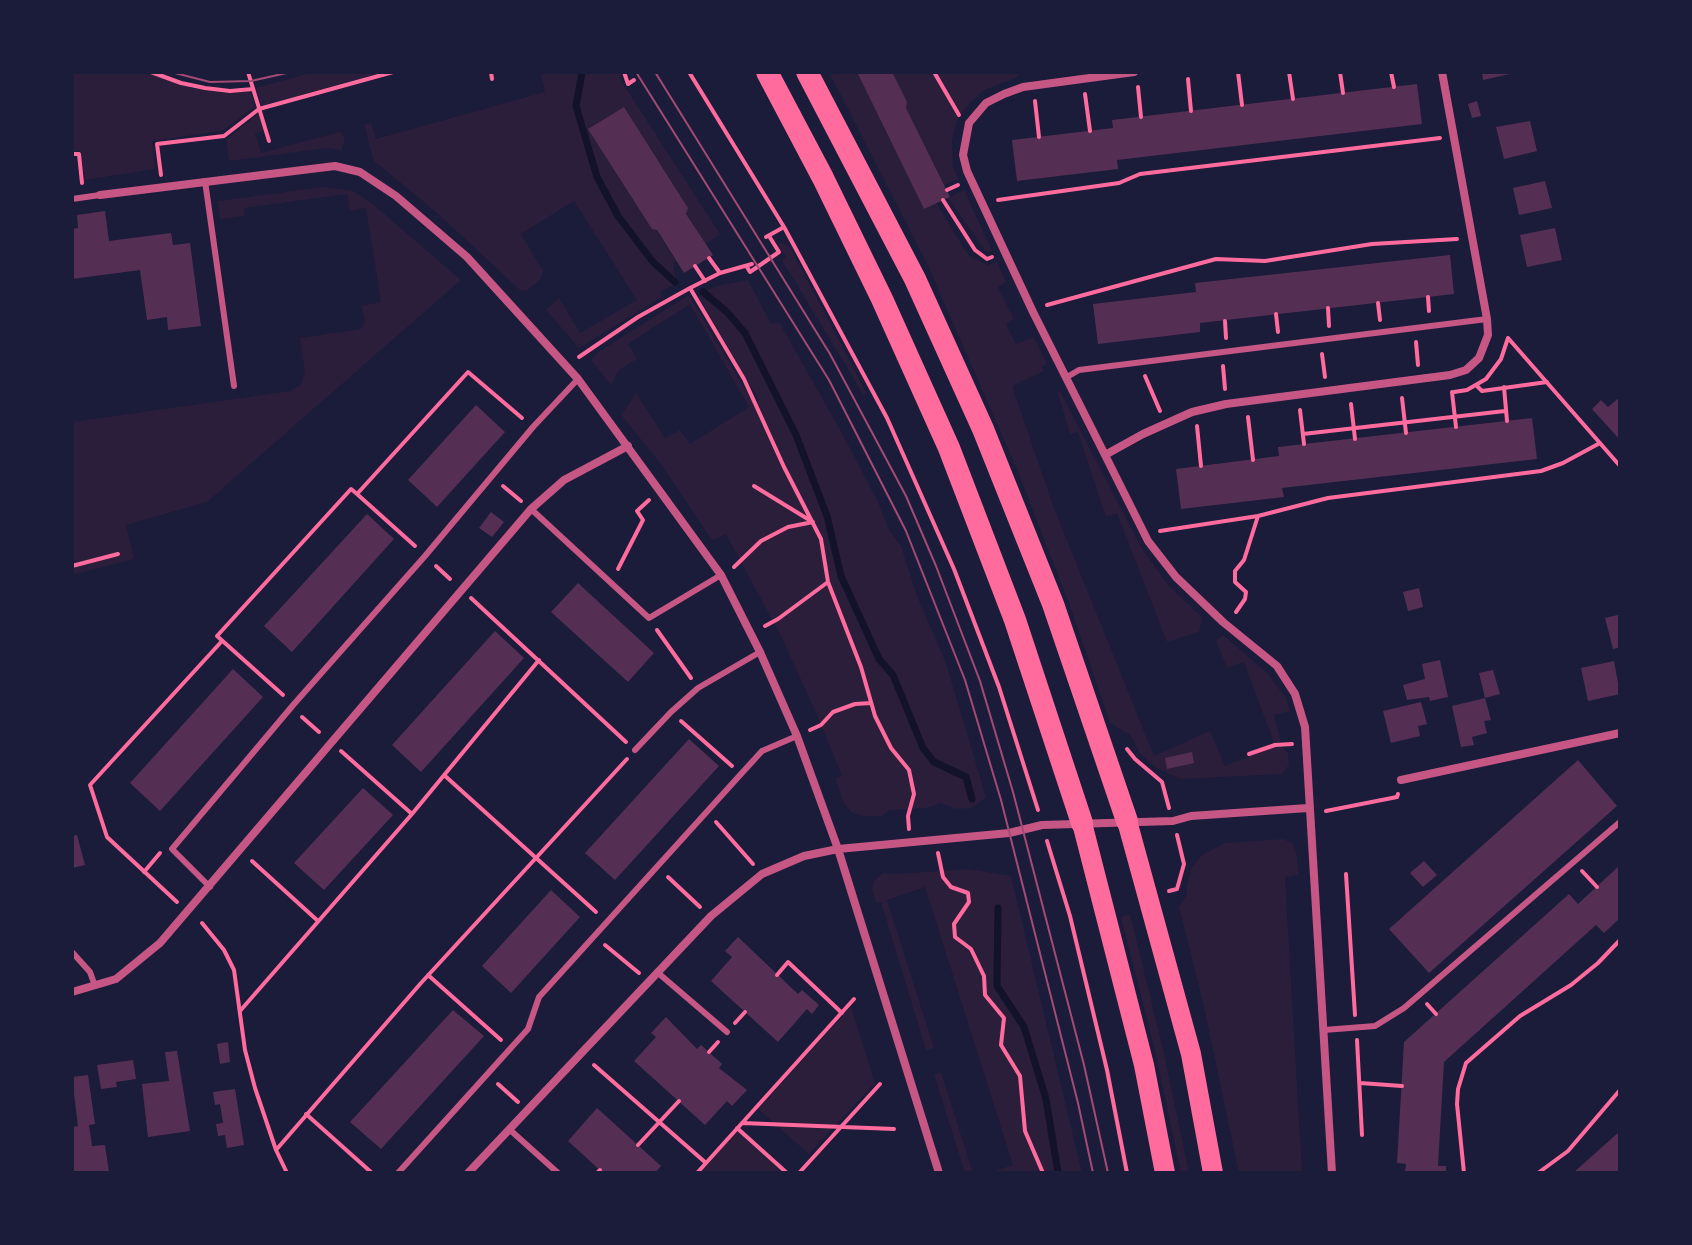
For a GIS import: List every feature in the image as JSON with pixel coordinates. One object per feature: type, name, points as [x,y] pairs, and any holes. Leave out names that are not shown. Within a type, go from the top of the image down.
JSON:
[{"type":"highway","points":[[767,72],[882,299],[949,448],[1015,620],[1082,823]]},
{"type":"highway","points":[[807,72],[915,279],[983,429],[1053,604],[1127,821]]},
{"type":"main road","points":[[1127,821],[1191,1054],[1213,1173]]},
{"type":"main road","points":[[1082,823],[1144,1065],[1165,1173]]},
{"type":"street","points":[[1134,72],[1023,87],[986,103],[969,123],[963,155],[967,171],[1148,541],[1176,577],[1223,622],[1277,666],[1295,694],[1305,727],[1332,1173]]},
{"type":"street","points":[[1105,455],[1192,412],[1226,404],[1450,375],[1466,370],[1479,358],[1488,335],[1487,319],[1442,72]]},
{"type":"street","points":[[100,195],[335,166],[360,172],[396,196],[467,257],[578,379],[721,575],[760,652],[797,736],[838,849],[939,1173]]},
{"type":"street","points":[[72,992],[116,979],[160,943],[531,509],[564,480],[628,446]]},
{"type":"street","points":[[1401,780],[1620,733]]},
{"type":"street","points":[[468,1173],[711,916],[762,874],[804,856],[838,849],[980,837],[1042,825],[1173,821],[1191,816],[1308,808]]},
{"type":"lane","points":[[205,181],[234,386]]},
{"type":"lane","points":[[72,199],[100,195]]},
{"type":"lane","points":[[1067,377],[1079,370],[1487,319]]},
{"type":"lane","points":[[210,887],[172,849],[533,427],[578,379]]},
{"type":"lane","points":[[531,509],[649,618],[721,575]]},
{"type":"lane","points":[[635,750],[698,688],[760,652]]},
{"type":"lane","points":[[398,1173],[528,1029],[539,997],[762,751],[797,736]]},
{"type":"lane","points":[[1324,1030],[1375,1026],[1421,996],[1620,822]]},
{"type":"lane","points":[[72,952],[90,972],[95,986]]},
{"type":"lane","points":[[657,972],[727,1032]]},
{"type":"lane","points":[[509,1129],[558,1173]]},
{"type":"path","points":[[151,72],[205,88],[230,91],[253,89]]},
{"type":"path","points":[[248,72],[269,141]]},
{"type":"path","points":[[162,186],[157,144],[224,136],[259,109],[393,72]]},
{"type":"path","points":[[491,72],[492,79]]},
{"type":"path","points":[[624,72],[628,84],[634,80]]},
{"type":"path","points":[[689,72],[784,227],[887,418],[954,569],[999,687],[1035,796]]},
{"type":"path","points":[[934,72],[959,116],[969,123]]},
{"type":"path","points":[[1238,72],[1242,105]]},
{"type":"path","points":[[1289,72],[1293,99]]},
{"type":"path","points":[[1340,72],[1343,93]]},
{"type":"path","points":[[1391,72],[1394,87]]},
{"type":"path","points":[[1188,79],[1191,111]]},
{"type":"path","points":[[1138,91],[1141,117]]},
{"type":"path","points":[[1085,94],[1090,131]]},
{"type":"path","points":[[1035,101],[1039,137]]},
{"type":"path","points":[[996,201],[1119,183],[1140,174],[1454,136]]},
{"type":"path","points":[[72,154],[79,154],[84,197]]},
{"type":"path","points":[[947,190],[958,185]]},
{"type":"path","points":[[943,200],[975,250],[987,259],[995,257]]},
{"type":"path","points":[[566,366],[638,317],[690,288],[720,273],[749,265],[750,272],[779,252],[767,236],[784,227]]},
{"type":"path","points":[[1047,305],[1216,259],[1265,261],[1372,244],[1422,243],[1473,237]]},
{"type":"path","points":[[709,258],[720,273]]},
{"type":"path","points":[[695,266],[705,281]]},
{"type":"path","points":[[690,288],[744,379],[821,539],[828,582],[861,667],[871,703],[891,748],[909,770],[914,794],[908,816],[909,842]]},
{"type":"path","points":[[1428,297],[1430,313]]},
{"type":"path","points":[[1508,338],[1620,466]]},
{"type":"path","points":[[1417,351],[1418,368]]},
{"type":"path","points":[[1140,362],[1160,411]]},
{"type":"path","points":[[1323,364],[1325,380]]},
{"type":"path","points":[[357,494],[468,372],[533,427]]},
{"type":"path","points":[[1224,378],[1225,393]]},
{"type":"path","points":[[1477,386],[1482,391],[1547,382]]},
{"type":"path","points":[[1504,387],[1507,421]]},
{"type":"path","points":[[1452,392],[1456,427]]},
{"type":"path","points":[[1402,398],[1406,433]]},
{"type":"path","points":[[1351,404],[1355,439]]},
{"type":"path","points":[[1300,410],[1304,444]]},
{"type":"path","points":[[1303,434],[1505,411]]},
{"type":"path","points":[[1248,417],[1253,460]]},
{"type":"path","points":[[1198,431],[1201,466]]},
{"type":"path","points":[[1160,531],[1258,516],[1328,498],[1541,471],[1600,443]]},
{"type":"path","points":[[492,476],[523,503]]},
{"type":"path","points":[[754,486],[813,522]]},
{"type":"path","points":[[275,688],[217,636],[351,489],[425,556]]},
{"type":"path","points":[[611,583],[643,520],[637,511],[660,490]]},
{"type":"path","points":[[1235,613],[1246,592],[1235,582],[1235,571],[1244,560],[1258,516]]},
{"type":"path","points":[[721,575],[741,562],[761,541],[788,527],[813,522]]},
{"type":"path","points":[[72,566],[118,554]]},
{"type":"path","points":[[750,633],[778,619],[828,582]]},
{"type":"path","points":[[462,589],[611,727]]},
{"type":"path","points":[[649,618],[698,688]]},
{"type":"path","points":[[178,903],[107,837],[90,785],[222,641]]},
{"type":"path","points":[[240,1011],[412,814],[539,660]]},
{"type":"path","points":[[797,736],[821,725],[833,712],[855,704],[871,703]]},
{"type":"path","points":[[298,714],[309,724]]},
{"type":"path","points":[[679,719],[741,774]]},
{"type":"path","points":[[331,743],[412,814]]},
{"type":"path","points":[[1249,754],[1275,745],[1306,743]]},
{"type":"path","points":[[276,1150],[428,975],[635,750]]},
{"type":"path","points":[[444,775],[591,908]]},
{"type":"path","points":[[1308,808],[1337,811],[1397,797],[1401,780]]},
{"type":"path","points":[[707,812],[739,848]]},
{"type":"path","points":[[935,839],[943,877],[951,887],[968,893],[969,902],[954,924],[955,937],[971,949],[984,976],[985,995],[1004,1018],[1001,1045],[1020,1076],[1025,1131],[1043,1173]]},
{"type":"path","points":[[144,872],[165,848],[172,849]]},
{"type":"path","points":[[240,850],[318,921]]},
{"type":"path","points":[[1052,856],[1070,916],[1103,1055],[1127,1173]]},
{"type":"path","points":[[657,867],[688,896]]},
{"type":"path","points":[[1346,874],[1362,1135]]},
{"type":"path","points":[[202,923],[224,950],[234,970],[245,1050],[276,1150],[287,1173]]},
{"type":"path","points":[[594,936],[649,982]]},
{"type":"path","points":[[1464,1173],[1457,1104],[1466,1063],[1520,1016],[1589,970],[1620,940]]},
{"type":"path","points":[[777,975],[788,962],[842,1013]]},
{"type":"path","points":[[428,975],[486,1027]]},
{"type":"path","points":[[697,1173],[854,999]]},
{"type":"path","points":[[594,1065],[706,1163]]},
{"type":"path","points":[[487,1074],[527,1110]]},
{"type":"path","points":[[1359,1083],[1402,1086]]},
{"type":"path","points":[[799,1173],[880,1084]]},
{"type":"path","points":[[1538,1173],[1568,1151],[1620,1090]]},
{"type":"path","points":[[638,1145],[679,1101]]},
{"type":"path","points":[[306,1114],[372,1173]]},
{"type":"path","points":[[742,1123],[894,1129]]},
{"type":"path","points":[[737,1128],[787,1173]]},
{"type":"shaded area","points":[[72,72],[145,72],[195,89],[233,93],[250,91],[255,107],[222,131],[152,141],[155,169],[85,180],[81,151],[73,151],[72,145]]},
{"type":"shaded area","points":[[314,72],[383,72],[262,106],[256,88]]},
{"type":"shaded area","points":[[552,72],[622,72],[620,79],[720,234],[705,244],[686,214],[688,208],[624,107],[589,129],[676,261],[673,263],[676,280],[674,285],[660,292],[662,297],[579,348],[546,310],[559,298],[580,333],[637,300],[574,201],[521,234],[543,271],[540,280],[526,291],[520,290],[436,212],[374,161],[364,125],[371,123],[376,139],[545,92],[541,75]]},
{"type":"shaded area","points":[[829,72],[857,72],[924,209],[936,203],[969,256],[988,265],[997,262],[1006,282],[998,287],[1014,319],[1006,324],[1016,344],[1034,337],[1047,364],[1042,367],[1044,371],[1012,386],[1054,508],[1154,756],[1210,731],[1225,766],[1275,746],[1282,747],[1288,753],[1289,765],[1282,774],[1180,779],[1155,767],[1140,753],[1131,736],[1110,723],[1069,603],[1016,467],[928,266]]},
{"type":"shaded area","points":[[892,72],[1018,72],[1019,76],[982,91],[964,109],[956,123],[952,141],[953,167],[959,179],[944,185]]},
{"type":"shaded area","points":[[259,113],[264,131],[255,133],[261,153],[339,132],[345,141],[341,150],[327,148],[229,161],[226,140]]},
{"type":"shaded area","points":[[324,187],[353,191],[374,205],[461,280],[207,502],[126,525],[134,559],[72,575],[72,422],[291,391],[300,385],[305,373],[300,338],[361,329],[365,321],[362,306],[381,302],[366,208],[350,211],[347,194],[244,208],[244,216],[220,219],[218,201]]},
{"type":"shaded area","points":[[964,190],[992,251],[986,252],[948,198]]},
{"type":"shaded area","points":[[780,242],[790,247],[867,394],[863,394],[782,260],[786,257],[778,245]]},
{"type":"shaded area","points":[[748,280],[771,324],[779,322],[843,435],[889,530],[901,546],[917,596],[946,663],[986,797],[972,808],[956,809],[941,803],[926,808],[889,810],[882,816],[862,816],[851,812],[845,805],[835,778],[842,776],[817,715],[781,636],[726,534],[712,540],[661,464],[621,415],[636,393],[665,438],[680,430],[690,444],[749,407],[690,304],[628,344],[637,359],[619,370],[611,385],[591,360],[598,352],[689,295],[754,404],[759,400],[699,297],[704,291],[721,285]]},
{"type":"shaded area","points":[[1059,389],[1142,549],[1169,586],[1202,617],[1199,632],[1167,642],[1117,513],[1106,517],[1078,432],[1070,434]]},
{"type":"shaded area","points":[[1223,635],[1267,673],[1286,698],[1290,711],[1274,715],[1281,743],[1274,743],[1244,662],[1227,668],[1216,641]]},
{"type":"shaded area","points":[[1283,839],[1292,843],[1296,851],[1299,875],[1285,877],[1302,1173],[1239,1173],[1202,998],[1179,907],[1187,895],[1192,867],[1202,855],[1225,843]]},
{"type":"shaded area","points":[[969,869],[1011,876],[1082,1173],[998,1173],[997,1170],[1013,1165],[925,887],[887,900],[934,1048],[926,1050],[881,902],[876,903],[873,882],[883,873]]},
{"type":"shaded area","points":[[1130,914],[1189,1173],[1181,1173],[1155,1051],[1121,917]]},
{"type":"shaded area","points":[[851,1007],[875,1083],[809,1154],[758,1109]]},
{"type":"shaded area","points":[[941,1072],[973,1173],[965,1173],[934,1075]]},
{"type":"shaded area","points":[[737,1131],[783,1173],[700,1173]]},
{"type":"building","points":[[857,72],[892,72],[907,102],[906,108],[950,197],[924,209]]},
{"type":"building","points":[[1482,72],[1514,72],[1514,73],[1483,80]]},
{"type":"building","points":[[1417,84],[1422,124],[1117,160],[1118,169],[1017,181],[1012,140],[1113,128],[1112,120]]},
{"type":"building","points":[[1477,101],[1481,116],[1472,118],[1468,104]]},
{"type":"building","points":[[624,107],[688,208],[686,214],[713,255],[684,273],[588,129]]},
{"type":"building","points":[[1530,121],[1537,151],[1504,159],[1496,127]]},
{"type":"building","points":[[1545,181],[1552,208],[1519,215],[1513,188]]},
{"type":"building","points":[[105,211],[109,241],[171,233],[173,245],[190,243],[201,326],[168,330],[167,317],[147,320],[140,270],[72,279],[72,229],[78,228],[77,215]]},
{"type":"building","points":[[1555,228],[1562,260],[1527,267],[1520,235]]},
{"type":"building","points":[[1450,255],[1454,294],[1200,323],[1200,332],[1098,344],[1093,304],[1196,292],[1195,283]]},
{"type":"building","points":[[1620,397],[1620,440],[1592,409],[1601,400],[1608,407]]},
{"type":"building","points":[[476,405],[505,432],[437,507],[408,480]]},
{"type":"building","points":[[1532,418],[1537,459],[1282,488],[1284,497],[1181,509],[1176,469],[1279,456],[1278,447]]},
{"type":"building","points":[[491,512],[504,522],[492,537],[479,528]]},
{"type":"building","points":[[367,514],[394,539],[292,652],[264,626]]},
{"type":"building","points":[[578,583],[654,653],[628,682],[551,612]]},
{"type":"building","points":[[1419,588],[1423,607],[1408,611],[1403,592]]},
{"type":"building","points":[[1618,615],[1620,647],[1613,649],[1605,618]]},
{"type":"building","points":[[495,631],[524,658],[421,772],[392,745]]},
{"type":"building","points":[[1440,660],[1448,697],[1430,701],[1429,697],[1407,700],[1403,685],[1425,679],[1422,664]]},
{"type":"building","points":[[1614,661],[1620,694],[1588,701],[1581,668]]},
{"type":"building","points":[[233,669],[263,697],[160,811],[130,783]]},
{"type":"building","points":[[1493,670],[1500,694],[1485,698],[1479,673]]},
{"type":"building","points":[[1485,698],[1491,720],[1484,721],[1487,733],[1472,737],[1474,745],[1461,747],[1452,706]]},
{"type":"building","points":[[1421,702],[1427,724],[1418,726],[1420,736],[1391,743],[1383,711]]},
{"type":"building","points":[[689,739],[719,766],[615,880],[585,853]]},
{"type":"building","points":[[1192,752],[1194,763],[1167,769],[1165,758]]},
{"type":"building","points":[[1578,760],[1617,806],[1429,973],[1389,929]]},
{"type":"building","points":[[363,788],[393,815],[324,890],[294,863]]},
{"type":"building","points":[[77,835],[85,865],[72,868],[72,836]]},
{"type":"building","points":[[1424,861],[1437,875],[1423,887],[1410,873]]},
{"type":"building","points":[[1620,865],[1620,918],[1604,933],[1596,925],[1444,1062],[1438,1166],[1446,1166],[1446,1173],[1405,1173],[1406,1164],[1397,1163],[1404,1042],[1569,894],[1578,904]]},
{"type":"building","points":[[551,890],[580,917],[511,993],[482,966]]},
{"type":"building","points":[[738,937],[798,994],[802,990],[819,1005],[812,1014],[807,1009],[778,1042],[711,981],[732,957],[725,951]]},
{"type":"building","points":[[453,1010],[484,1036],[381,1149],[350,1122]]},
{"type":"building","points":[[666,1017],[697,1049],[701,1045],[722,1064],[719,1068],[747,1090],[732,1106],[727,1101],[705,1125],[634,1061],[656,1037],[651,1033]]},
{"type":"building","points":[[228,1042],[230,1062],[220,1064],[217,1044]]},
{"type":"building","points":[[177,1051],[190,1131],[148,1137],[142,1084],[169,1081],[165,1052]]},
{"type":"building","points":[[133,1060],[136,1079],[116,1082],[117,1087],[101,1089],[97,1065]]},
{"type":"building","points":[[88,1075],[95,1124],[89,1125],[92,1146],[105,1145],[109,1172],[72,1173],[72,1127],[78,1126],[72,1077]]},
{"type":"building","points":[[235,1089],[244,1145],[227,1148],[225,1135],[218,1136],[216,1124],[223,1123],[220,1104],[215,1105],[213,1092]]},
{"type":"building","points":[[597,1108],[661,1166],[655,1173],[603,1173],[568,1141]]},
{"type":"building","points":[[1620,1131],[1620,1173],[1573,1173]]},
{"type":"waterway","points":[[582,73],[576,106],[597,177],[618,216],[653,262],[675,282]]},
{"type":"waterway","points":[[703,292],[727,312],[745,333],[796,435],[827,516],[841,576],[879,659],[893,675],[923,748],[934,762],[966,777],[972,799]]},
{"type":"waterway","points":[[998,908],[997,986],[1024,1027],[1046,1099],[1058,1173]]},
{"type":"tram line","points":[[171,72],[210,82],[251,81],[291,72]]},
{"type":"tram line","points":[[636,72],[829,380],[906,531],[965,680],[1001,800],[1093,1173]]},
{"type":"tram line","points":[[655,72],[830,354],[906,496],[936,566],[980,681],[1013,792],[1084,1065],[1108,1173]]}]
